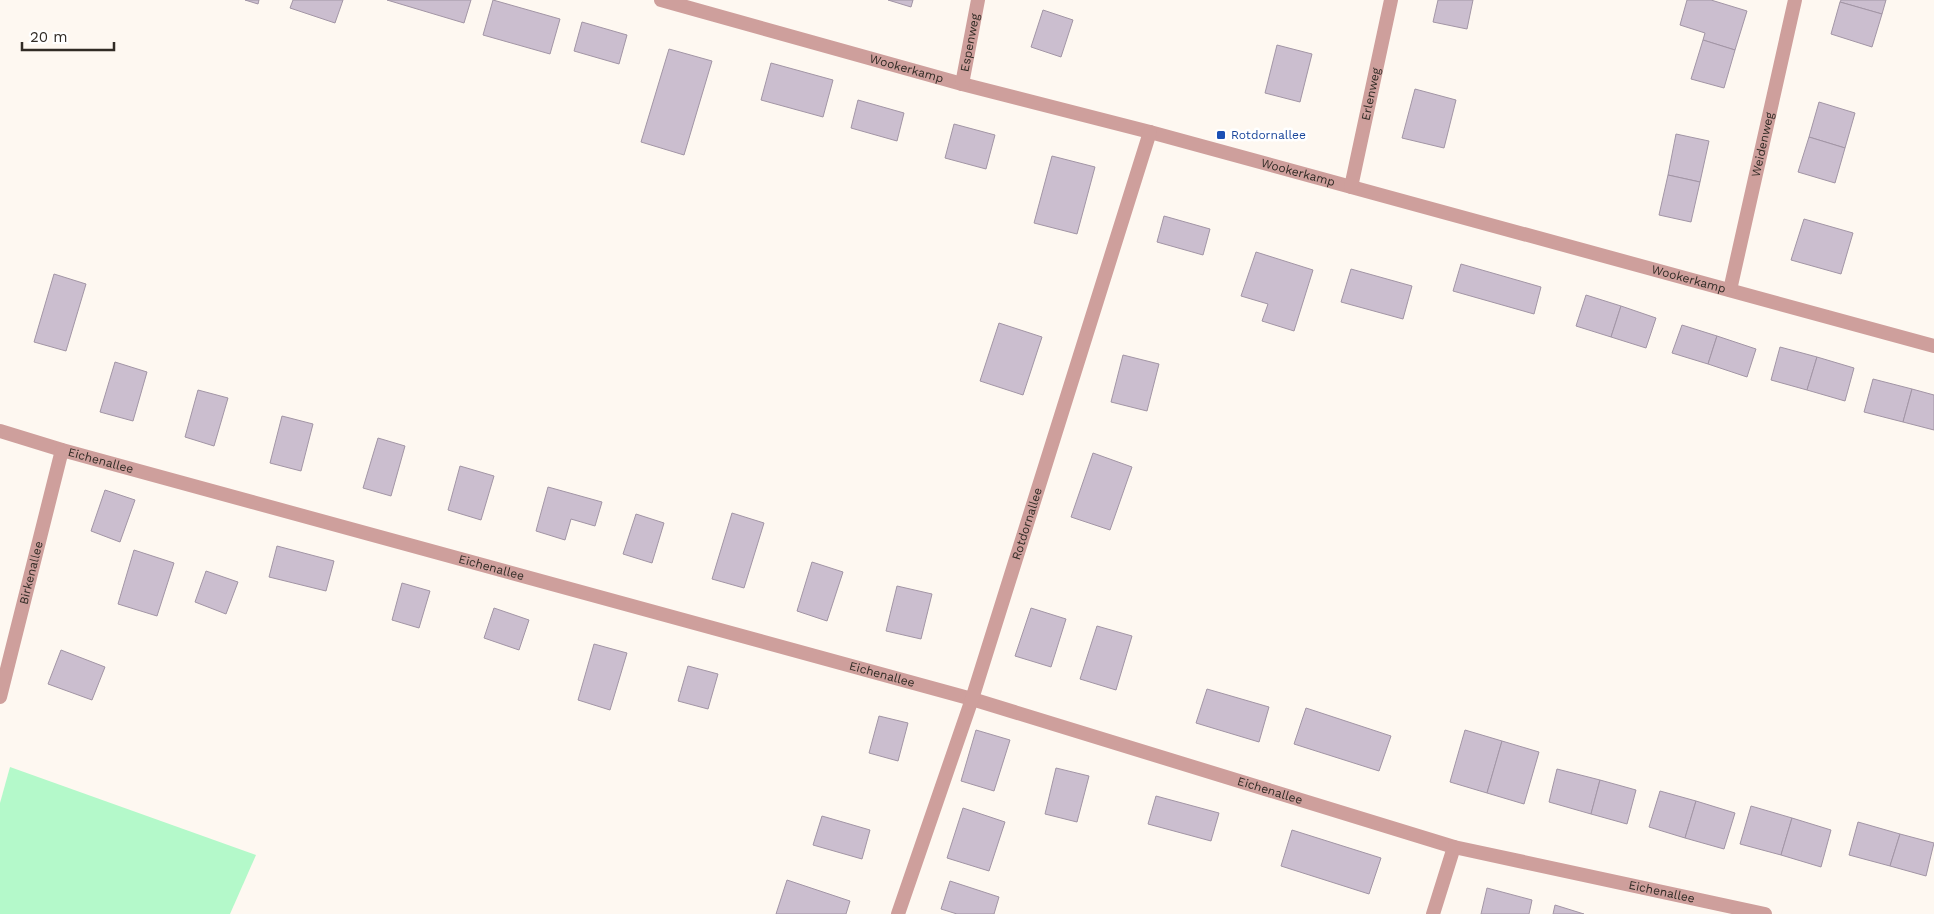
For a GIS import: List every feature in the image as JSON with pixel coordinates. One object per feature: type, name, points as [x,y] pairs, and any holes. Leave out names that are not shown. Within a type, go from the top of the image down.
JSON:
[{"type":"street","name":"Wookerkamp","points":[[661,0],[962,84],[1150,132],[1934,346]]},
{"type":"street","name":"Espenweg","points":[[962,84],[978,0]]},
{"type":"street","name":"Erlenweg","points":[[1351,187],[1391,0]]},
{"type":"street","name":"Weidenweg","points":[[1730,290],[1795,0]]},
{"type":"street","name":"Rotdornallee","points":[[898,914],[972,699],[1150,132]]},
{"type":"street","name":"Eichenallee","points":[[0,431],[62,450],[972,699],[1454,847],[1765,914]]},
{"type":"street","name":"Birkenallee","points":[[0,697],[62,450]]},
{"type":"street","points":[[1433,914],[1454,847]]},
{"type":"green space","points":[[10,767],[256,855],[230,914],[0,914],[0,803]]},
{"type":"building","points":[[245,0],[259,0],[258,4]]},
{"type":"building","points":[[293,0],[343,0],[335,23],[290,8]]},
{"type":"building","points":[[387,0],[471,0],[464,23]]},
{"type":"building","points":[[493,0],[560,19],[550,54],[483,35]]},
{"type":"building","points":[[888,0],[913,0],[911,7]]},
{"type":"building","points":[[1438,0],[1473,0],[1467,29],[1433,22]]},
{"type":"building","points":[[1687,0],[1711,0],[1747,11],[1735,50],[1703,40],[1705,33],[1680,25]]},
{"type":"building","points":[[1841,0],[1886,0],[1882,14],[1840,2]]},
{"type":"building","points":[[1840,2],[1882,14],[1872,47],[1831,34]]},
{"type":"building","points":[[1043,10],[1073,20],[1061,57],[1031,47]]},
{"type":"building","points":[[582,22],[627,35],[619,64],[574,51]]},
{"type":"building","points":[[1703,40],[1735,50],[1724,88],[1691,79]]},
{"type":"building","points":[[1277,45],[1312,54],[1300,102],[1265,93]]},
{"type":"building","points":[[669,49],[712,61],[684,155],[641,142]]},
{"type":"building","points":[[771,63],[833,80],[823,117],[761,100]]},
{"type":"building","points":[[1415,89],[1456,100],[1444,148],[1402,138]]},
{"type":"building","points":[[858,100],[904,113],[897,141],[851,128]]},
{"type":"building","points":[[1819,102],[1855,113],[1845,148],[1809,137]]},
{"type":"building","points":[[954,124],[995,135],[986,169],[945,158]]},
{"type":"building","points":[[1676,134],[1709,141],[1700,182],[1668,175]]},
{"type":"building","points":[[1809,137],[1845,148],[1835,183],[1798,172]]},
{"type":"building","points":[[1052,156],[1095,167],[1077,234],[1034,223]]},
{"type":"building","points":[[1668,175],[1700,182],[1691,222],[1659,215]]},
{"type":"building","points":[[1164,216],[1210,229],[1203,255],[1157,242]]},
{"type":"building","points":[[1804,219],[1853,233],[1841,274],[1791,260]]},
{"type":"building","points":[[1256,252],[1313,270],[1294,331],[1262,321],[1268,304],[1241,296]]},
{"type":"building","points":[[1461,264],[1541,287],[1534,314],[1453,291]]},
{"type":"building","points":[[1351,269],[1412,286],[1403,319],[1341,302]]},
{"type":"building","points":[[54,274],[86,284],[66,351],[34,342]]},
{"type":"building","points":[[1586,295],[1621,306],[1611,337],[1576,326]]},
{"type":"building","points":[[1621,306],[1656,318],[1646,348],[1611,337]]},
{"type":"building","points":[[999,323],[1042,337],[1023,395],[980,381]]},
{"type":"building","points":[[1682,325],[1717,336],[1708,364],[1672,353]]},
{"type":"building","points":[[1717,336],[1756,349],[1747,377],[1708,364]]},
{"type":"building","points":[[1780,347],[1817,357],[1807,390],[1771,380]]},
{"type":"building","points":[[1123,355],[1159,364],[1147,411],[1111,402]]},
{"type":"building","points":[[1817,357],[1854,368],[1845,401],[1807,390]]},
{"type":"building","points":[[115,362],[147,372],[133,421],[100,412]]},
{"type":"building","points":[[1873,379],[1912,389],[1903,422],[1864,412]]},
{"type":"building","points":[[1912,389],[1934,395],[1934,430],[1903,422]]},
{"type":"building","points":[[198,390],[228,398],[214,446],[185,437]]},
{"type":"building","points":[[282,416],[313,424],[301,471],[270,463]]},
{"type":"building","points":[[378,438],[405,446],[391,496],[363,488]]},
{"type":"building","points":[[1093,453],[1132,467],[1110,530],[1071,517]]},
{"type":"building","points":[[460,466],[494,476],[481,520],[448,510]]},
{"type":"building","points":[[548,487],[602,502],[595,526],[571,519],[565,540],[536,531]]},
{"type":"building","points":[[105,490],[135,500],[120,542],[91,531]]},
{"type":"building","points":[[732,513],[764,523],[744,588],[712,579]]},
{"type":"building","points":[[636,514],[664,523],[652,563],[623,554]]},
{"type":"building","points":[[277,546],[334,561],[326,591],[269,577]]},
{"type":"building","points":[[134,550],[174,563],[157,616],[118,604]]},
{"type":"building","points":[[812,562],[843,572],[827,621],[797,611]]},
{"type":"building","points":[[206,571],[238,582],[226,614],[195,602]]},
{"type":"building","points":[[402,583],[430,591],[419,628],[392,620]]},
{"type":"building","points":[[897,586],[932,594],[921,639],[886,631]]},
{"type":"building","points":[[494,608],[529,620],[519,650],[484,638]]},
{"type":"building","points":[[1031,608],[1066,619],[1051,667],[1015,656]]},
{"type":"building","points":[[1097,626],[1132,636],[1116,690],[1080,679]]},
{"type":"building","points":[[594,644],[627,653],[610,710],[578,700]]},
{"type":"building","points":[[61,650],[105,667],[92,700],[48,684]]},
{"type":"building","points":[[688,666],[718,674],[708,709],[678,701]]},
{"type":"building","points":[[1207,689],[1269,707],[1259,742],[1196,723]]},
{"type":"building","points":[[1306,708],[1391,736],[1379,771],[1294,744]]},
{"type":"building","points":[[879,716],[908,723],[898,761],[869,753]]},
{"type":"building","points":[[976,730],[1010,740],[994,791],[961,781]]},
{"type":"building","points":[[1465,730],[1502,741],[1487,793],[1450,782]]},
{"type":"building","points":[[1502,741],[1539,752],[1524,804],[1487,793]]},
{"type":"building","points":[[1056,768],[1089,776],[1077,822],[1045,814]]},
{"type":"building","points":[[1557,769],[1600,780],[1591,814],[1549,802]]},
{"type":"building","points":[[1600,780],[1636,790],[1627,824],[1591,814]]},
{"type":"building","points":[[1660,791],[1696,801],[1685,838],[1649,827]]},
{"type":"building","points":[[1156,796],[1219,813],[1211,841],[1148,824]]},
{"type":"building","points":[[1696,801],[1735,813],[1724,849],[1685,838]]},
{"type":"building","points":[[1751,806],[1792,818],[1781,855],[1740,844]]},
{"type":"building","points":[[963,808],[1005,822],[989,871],[947,858]]},
{"type":"building","points":[[822,816],[870,830],[862,859],[813,845]]},
{"type":"building","points":[[1792,818],[1831,830],[1821,867],[1781,855]]},
{"type":"building","points":[[1858,822],[1900,834],[1890,866],[1849,855]]},
{"type":"building","points":[[1292,830],[1381,858],[1369,894],[1281,866]]},
{"type":"building","points":[[1900,834],[1934,843],[1926,876],[1890,866]]},
{"type":"building","points":[[787,880],[850,901],[846,914],[776,914]]},
{"type":"building","points":[[950,881],[999,897],[994,914],[957,914],[941,909]]},
{"type":"building","points":[[1487,888],[1532,900],[1529,914],[1481,914]]},
{"type":"building","points":[[1555,905],[1584,914],[1553,914]]},
{"type":"place","name":"Rotdornallee","points":[[1221,135]]}]
